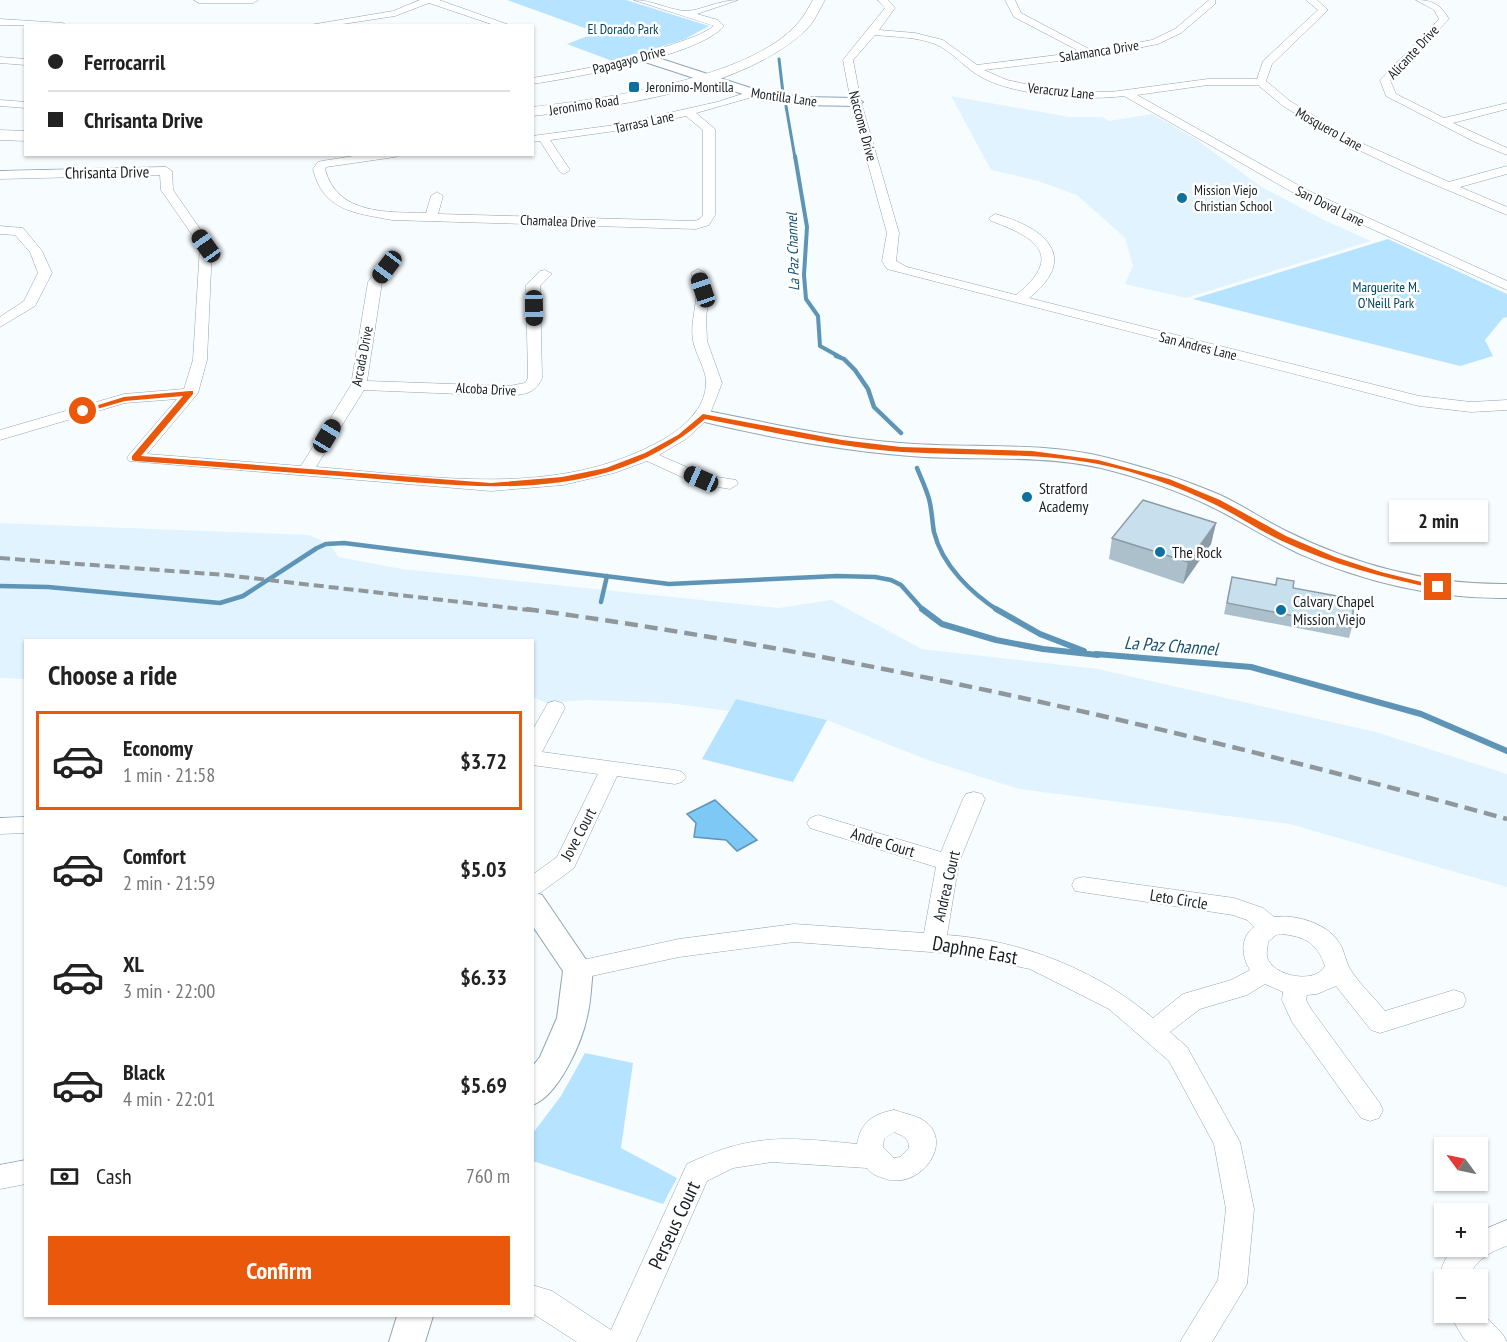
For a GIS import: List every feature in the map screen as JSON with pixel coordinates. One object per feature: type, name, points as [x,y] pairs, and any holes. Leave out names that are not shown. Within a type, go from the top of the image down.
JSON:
[{"type":"main road","name":"Jeronimo Road","points":[[534,107],[700,76],[772,39],[792,23],[805,0]]},
{"type":"main road","name":"Jeronimo Road","points":[[534,112],[622,99],[749,61],[787,41],[808,22],[819,0]]},
{"type":"main road","points":[[0,135],[24,136]]},
{"type":"main road","points":[[0,141],[24,142]]},
{"type":"street","points":[[199,0],[253,0]]},
{"type":"street","points":[[321,24],[395,13],[429,0],[502,24]]},
{"type":"street","points":[[639,0],[687,14],[733,0]]},
{"type":"street","name":"Naccome Drive","points":[[883,0],[890,8],[873,32],[848,60],[856,102],[893,233],[889,261],[892,266]]},
{"type":"street","points":[[1010,0],[1017,15],[1092,54]]},
{"type":"street","points":[[1261,82],[1268,63],[1323,10],[1311,0]]},
{"type":"street","name":"Alicante Drive","points":[[1421,0],[1438,8],[1444,19],[1385,80],[1391,96],[1507,152]]},
{"type":"street","name":"Salamanca Drive","points":[[973,68],[1092,54],[1155,42],[1178,31],[1208,1]]},
{"type":"street","name":"Papagayo Drive","points":[[534,81],[646,58],[701,37],[719,25],[687,14]]},
{"type":"street","points":[[0,22],[40,24]]},
{"type":"street","points":[[0,32],[16,22]]},
{"type":"street","name":"Veracruz Lane","points":[[873,32],[915,36],[940,42],[951,48],[973,68],[1004,82],[1053,93],[1128,94],[1208,82],[1261,82]]},
{"type":"street","name":"Montilla Lane","points":[[646,58],[752,94],[794,101],[856,102]]},
{"type":"street","points":[[0,60],[24,62]]},
{"type":"street","name":"Mosquero Lane","points":[[1261,82],[1283,103],[1366,150],[1507,211]]},
{"type":"street","name":"Tarrasa Lane","points":[[538,138],[615,129],[731,102],[752,94]]},
{"type":"street","name":"San Doval Lane","points":[[1128,94],[1303,193],[1507,286]]},
{"type":"street","points":[[0,103],[24,105]]},
{"type":"street","points":[[1443,122],[1507,106]]},
{"type":"street","name":"Chamalea Drive","points":[[380,156],[322,164],[319,169],[321,185],[328,195],[342,203],[360,210],[392,216],[685,226],[705,222],[709,215],[709,129],[688,112]]},
{"type":"street","points":[[538,138],[564,170]]},
{"type":"street","points":[[1449,186],[1507,170]]},
{"type":"street","name":"Chrisanta Drive","points":[[0,175],[166,171],[166,190],[206,246],[200,360],[190,393],[135,458],[491,486],[562,480],[608,470],[647,455],[680,436],[703,416]]},
{"type":"street","points":[[431,217],[437,196]]},
{"type":"street","points":[[995,218],[1031,234],[1049,254],[1050,265],[1043,278],[1018,300]]},
{"type":"street","points":[[0,230],[19,231],[36,251],[45,273],[30,303],[0,323]]},
{"type":"street","name":"San Andres Lane","points":[[892,266],[1419,401],[1472,407],[1507,405]]},
{"type":"street","name":"Arcada Drive","points":[[306,471],[359,385],[375,282],[387,267]]},
{"type":"street","points":[[698,273],[703,290],[699,317],[700,341],[714,383],[703,416],[842,442],[889,448],[1032,454],[1098,462],[1166,480],[1217,502],[1293,542],[1332,559],[1379,575],[1438,587],[1507,591]]},
{"type":"street","name":"Alcoba Drive","points":[[359,385],[451,387],[495,392],[524,390],[531,386],[535,378],[533,285],[545,274]]},
{"type":"street","points":[[0,435],[124,399],[190,393]]},
{"type":"street","points":[[647,455],[701,479],[730,484]]},
{"type":"street","points":[[534,748],[555,708]]},
{"type":"street","points":[[534,758],[675,777]]},
{"type":"street","name":"Jove Court","points":[[534,886],[566,862],[610,770]]},
{"type":"street","name":"Andrea Court","points":[[934,942],[948,862],[974,799]]},
{"type":"street","name":"Andre Court","points":[[818,823],[948,862]]},
{"type":"street","points":[[0,826],[24,825]]},
{"type":"street","name":"Leto Circle","points":[[1083,885],[1234,907],[1255,914],[1270,927]]},
{"type":"street","points":[[534,905],[578,970],[572,1018],[553,1064],[534,1089]]},
{"type":"street","points":[[1296,926],[1322,938],[1336,957],[1336,968],[1333,975],[1319,986],[1296,986],[1275,979],[1259,964],[1254,946],[1256,938],[1270,927],[1296,926]]},
{"type":"street","name":"Daphne East","points":[[578,970],[679,948],[794,933],[934,942],[1035,961],[1118,1002],[1178,1054],[1227,1143],[1240,1209],[1232,1284],[1195,1342]]},
{"type":"street","points":[[1336,968],[1380,1023],[1454,1000]]},
{"type":"street","points":[[1153,1032],[1192,1001],[1238,988],[1266,972]]},
{"type":"street","points":[[1296,986],[1294,1000],[1301,1015],[1370,1110]]},
{"type":"street","name":"Perseus Court","points":[[621,1342],[697,1173],[722,1160],[741,1154],[774,1151],[873,1157]]},
{"type":"street","points":[[0,1177],[24,1172]]},
{"type":"street","points":[[1488,1240],[1507,1233]]},
{"type":"street","points":[[534,1299],[542,1301],[603,1342]]},
{"type":"street","points":[[407,1342],[415,1317]]},
{"type":"street","points":[[1471,1323],[1492,1342]]},
{"type":"shaded area","name":"Mission Viejo Christian School","points":[[951,96],[1069,117],[1102,117],[1109,121],[1152,114],[1197,140],[1260,186],[1324,220],[1371,241],[1186,298],[1125,284],[1133,266],[1125,238],[1077,195],[1038,181],[991,170]]},
{"type":"shaded area","points":[[0,523],[309,535],[330,544],[338,557],[402,569],[779,608],[831,600],[922,649],[1098,669],[1376,732],[1507,774],[1507,887],[1290,824],[1019,789],[925,759],[827,720],[736,699],[729,711],[668,703],[586,700],[546,703],[534,697],[534,639],[24,639],[24,679],[0,678]]},
{"type":"shaded area","points":[[715,800],[757,840],[737,851],[726,840],[694,837],[696,823],[687,814]]},
{"type":"green space","name":"El Dorado Park","points":[[507,0],[626,0],[709,26],[685,39],[615,62],[567,44],[593,34],[590,30]]},
{"type":"green space","name":"Marguerite M. O'Neill Park","points":[[1388,239],[1507,294],[1507,317],[1503,318],[1485,340],[1493,356],[1460,366],[1193,299]]},
{"type":"green space","points":[[736,699],[827,720],[793,782],[702,759]]},
{"type":"green space","points":[[585,1053],[633,1063],[621,1148],[677,1178],[663,1204],[534,1161],[534,1132],[561,1096]]},
{"type":"building","points":[[1143,500],[1216,523],[1188,562],[1112,538]]},
{"type":"building","points":[[1232,577],[1276,585],[1277,578],[1294,581],[1293,588],[1354,599],[1352,627],[1227,603]]},
{"type":"waterway","name":"La Paz Channel","points":[[779,59],[783,93]]},
{"type":"waterway","name":"La Paz Channel","points":[[786,106],[795,158]]},
{"type":"waterway","name":"La Paz Channel","points":[[795,156],[807,227],[804,275],[806,299],[818,316],[820,346],[840,357]]},
{"type":"waterway","name":"La Paz Channel","points":[[836,356],[844,359],[855,370],[868,389],[874,407],[901,433]]},
{"type":"waterway","name":"La Paz Channel","points":[[917,468],[928,495],[934,532],[944,556],[968,587],[997,610]]},
{"type":"waterway","points":[[0,586],[48,587],[220,603],[243,596],[317,548],[326,544],[344,543],[607,576]]},
{"type":"waterway","points":[[601,602],[607,576]]},
{"type":"waterway","points":[[607,576],[669,584],[837,576],[875,577],[891,580],[901,585],[923,610]]},
{"type":"waterway","points":[[923,610],[942,624],[996,640],[1043,649],[1098,655]]},
{"type":"waterway","name":"La Paz Channel","points":[[997,610],[1040,634],[1084,651]]},
{"type":"waterway","name":"La Paz Channel","points":[[1096,654],[1251,667],[1421,714],[1507,751]]},
{"type":"railway","points":[[0,558],[225,575],[538,611]]},
{"type":"railway","points":[[526,609],[774,648],[1020,698],[1264,755],[1507,819]]},
{"type":"place","name":"Jeronimo-Montilla","points":[[634,87]]},
{"type":"place","name":"Mission Viejo Christian School","points":[[1182,198]]},
{"type":"place","name":"Stratford Academy","points":[[1027,497]]},
{"type":"place","name":"The Rock","points":[[1160,552]]},
{"type":"place","name":"Calvary Chapel Mission Viejo","points":[[1281,610]]},
{"type":"route","points":[[83,411],[124,399],[190,393],[135,458],[491,486],[562,480],[608,470],[647,455],[680,436],[703,416],[842,442],[901,449],[1032,454],[1098,462],[1166,480],[1217,502],[1283,538],[1332,559],[1379,575],[1438,587]]}]
